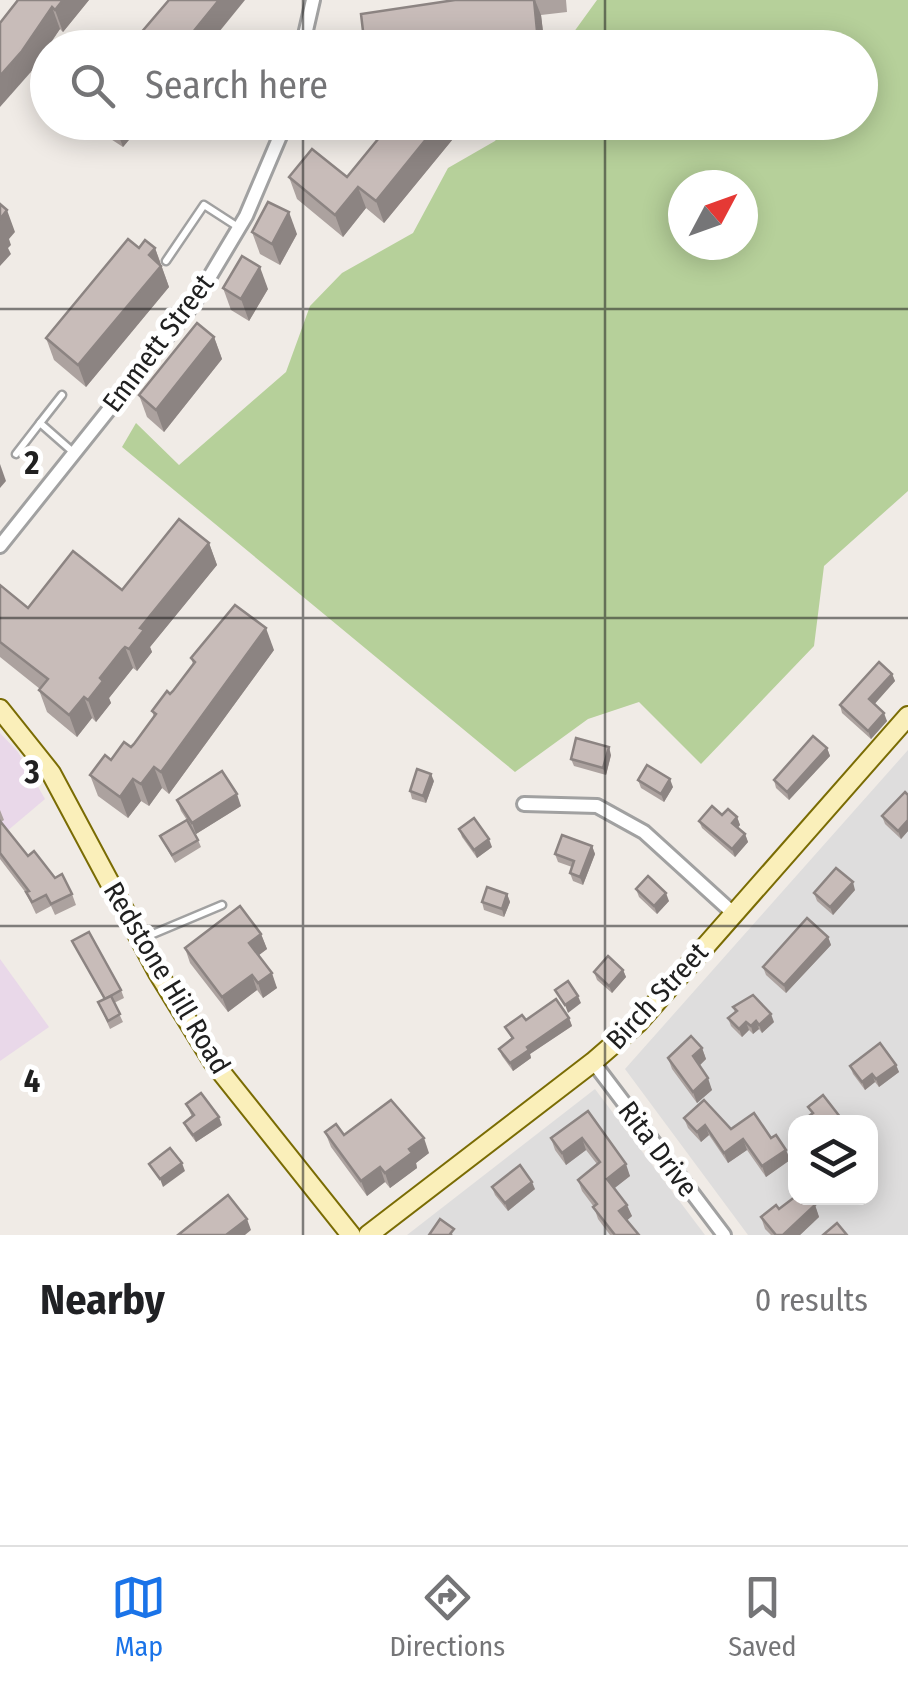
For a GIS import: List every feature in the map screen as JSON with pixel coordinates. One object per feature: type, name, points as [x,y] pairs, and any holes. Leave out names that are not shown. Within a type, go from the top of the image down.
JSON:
[{"type":"main road","name":"Redstone Hill Road","points":[[0,709],[51,773],[140,940],[214,1062],[351,1235]]},
{"type":"main road","name":"Birch Street","points":[[368,1235],[638,1023],[908,716]]},
{"type":"street","points":[[306,30],[313,0]]},
{"type":"street","name":"Emmett Street","points":[[0,546],[194,303],[239,228],[278,140]]},
{"type":"street","points":[[524,804],[596,806],[644,832],[733,913]]},
{"type":"street","name":"Rita Drive","points":[[593,1062],[724,1235]]},
{"type":"lane","points":[[166,261],[204,205],[239,228]]},
{"type":"lane","points":[[16,454],[62,395]]},
{"type":"lane","points":[[40,424],[74,453]]},
{"type":"lane","points":[[140,940],[222,906]]},
{"type":"shaded area","points":[[0,733],[18,752],[45,799],[0,837]]},
{"type":"shaded area","points":[[908,750],[908,1235],[748,1235],[625,1069]]},
{"type":"shaded area","points":[[0,959],[49,1027],[0,1061]]},
{"type":"shaded area","points":[[595,1089],[705,1235],[407,1235]]},
{"type":"green space","points":[[597,0],[908,0],[908,491],[824,566],[814,646],[701,764],[639,702],[588,719],[515,772],[122,447],[136,423],[179,465],[286,372],[310,306],[342,273],[413,233],[448,168],[496,140],[878,140],[878,30],[575,30]]},
{"type":"building","points":[[18,0],[63,0],[55,10],[52,7],[36,30],[30,30],[30,39],[0,76],[0,23]]},
{"type":"building","points":[[169,0],[219,0],[195,30],[143,30]]},
{"type":"building","points":[[455,0],[534,0],[537,30],[363,30],[361,14]]},
{"type":"building","points":[[377,140],[425,140],[376,201],[358,187],[335,215],[289,177],[312,149],[347,177]]},
{"type":"building","points":[[268,202],[289,212],[272,244],[252,232]]},
{"type":"building","points":[[128,239],[139,248],[145,240],[155,248],[149,255],[161,266],[78,365],[46,338]]},
{"type":"building","points":[[242,256],[260,267],[241,299],[223,288]]},
{"type":"building","points":[[197,323],[214,337],[156,410],[139,395]]},
{"type":"building","points":[[179,519],[209,543],[140,628],[144,630],[129,649],[122,650],[100,678],[103,681],[88,700],[84,697],[69,715],[39,690],[48,679],[0,642],[0,585],[28,608],[73,551],[122,590]]},
{"type":"building","points":[[235,605],[266,628],[161,772],[154,767],[141,784],[133,779],[120,797],[90,775],[105,755],[111,760],[124,742],[131,747],[134,744],[156,714],[152,711],[167,691],[173,691],[195,662],[191,658]]},
{"type":"building","points":[[879,662],[892,674],[869,699],[884,713],[868,731],[840,705]]},
{"type":"building","points":[[813,736],[827,748],[787,792],[774,780]]},
{"type":"building","points":[[576,738],[609,747],[603,768],[571,759]]},
{"type":"building","points":[[647,765],[670,779],[661,794],[638,780]]},
{"type":"building","points":[[417,769],[431,774],[423,796],[410,791]]},
{"type":"building","points":[[222,771],[237,794],[192,823],[177,800]]},
{"type":"building","points":[[905,792],[908,820],[898,831],[882,816]]},
{"type":"building","points":[[712,806],[722,815],[728,809],[737,817],[732,823],[745,834],[732,849],[699,821]]},
{"type":"building","points":[[474,818],[489,839],[474,850],[459,829]]},
{"type":"building","points":[[187,820],[198,840],[172,855],[160,836]]},
{"type":"building","points":[[0,821],[28,856],[34,851],[55,878],[62,874],[72,894],[51,904],[46,895],[32,902],[26,892],[29,891],[0,853]]},
{"type":"building","points":[[562,835],[592,846],[580,877],[570,873],[574,861],[555,854]]},
{"type":"building","points":[[836,868],[853,882],[830,907],[814,893]]},
{"type":"building","points":[[648,876],[666,893],[654,906],[636,889]]},
{"type":"building","points":[[487,887],[507,894],[502,909],[482,902]]},
{"type":"building","points":[[240,906],[261,934],[249,943],[272,973],[258,983],[252,975],[222,997],[185,948]]},
{"type":"building","points":[[807,918],[828,937],[784,985],[763,967]]},
{"type":"building","points":[[89,932],[121,990],[105,999],[72,941]]},
{"type":"building","points":[[608,956],[623,970],[609,986],[594,972]]},
{"type":"building","points":[[568,981],[578,996],[565,1005],[555,990]]},
{"type":"building","points":[[753,995],[771,1014],[759,1025],[756,1021],[751,1026],[746,1022],[739,1029],[728,1018],[737,1011],[733,1007]]},
{"type":"building","points":[[111,996],[120,1014],[108,1021],[98,1002]]},
{"type":"building","points":[[556,999],[569,1018],[510,1063],[499,1049],[513,1038],[505,1027],[522,1015],[526,1020]]},
{"type":"building","points":[[691,1036],[702,1048],[693,1056],[708,1078],[693,1092],[668,1058]]},
{"type":"building","points":[[880,1043],[896,1065],[876,1079],[872,1074],[862,1082],[850,1066]]},
{"type":"building","points":[[201,1093],[219,1117],[193,1135],[184,1123],[194,1115],[186,1104]]},
{"type":"building","points":[[823,1095],[839,1115],[810,1115],[813,1113],[808,1107]]},
{"type":"building","points":[[391,1100],[424,1138],[409,1149],[412,1153],[385,1173],[380,1167],[361,1181],[325,1132],[336,1124],[344,1135]]},
{"type":"building","points":[[704,1100],[731,1129],[754,1113],[771,1138],[776,1135],[786,1150],[762,1166],[743,1139],[724,1153],[705,1125],[697,1132],[684,1118]]},
{"type":"building","points":[[588,1111],[626,1164],[607,1179],[627,1205],[619,1211],[639,1235],[615,1235],[593,1207],[597,1204],[578,1180],[600,1162],[582,1138],[562,1153],[551,1138]]},
{"type":"building","points":[[170,1148],[182,1163],[160,1179],[149,1164]]},
{"type":"building","points":[[520,1165],[532,1182],[505,1203],[492,1187]]},
{"type":"building","points":[[228,1195],[247,1219],[226,1235],[178,1235]]},
{"type":"building","points":[[788,1202],[815,1205],[783,1235],[776,1235],[761,1217],[776,1205],[779,1209]]},
{"type":"building","points":[[440,1219],[454,1229],[452,1235],[429,1235]]},
{"type":"building","points":[[837,1223],[847,1235],[823,1235]]}]
